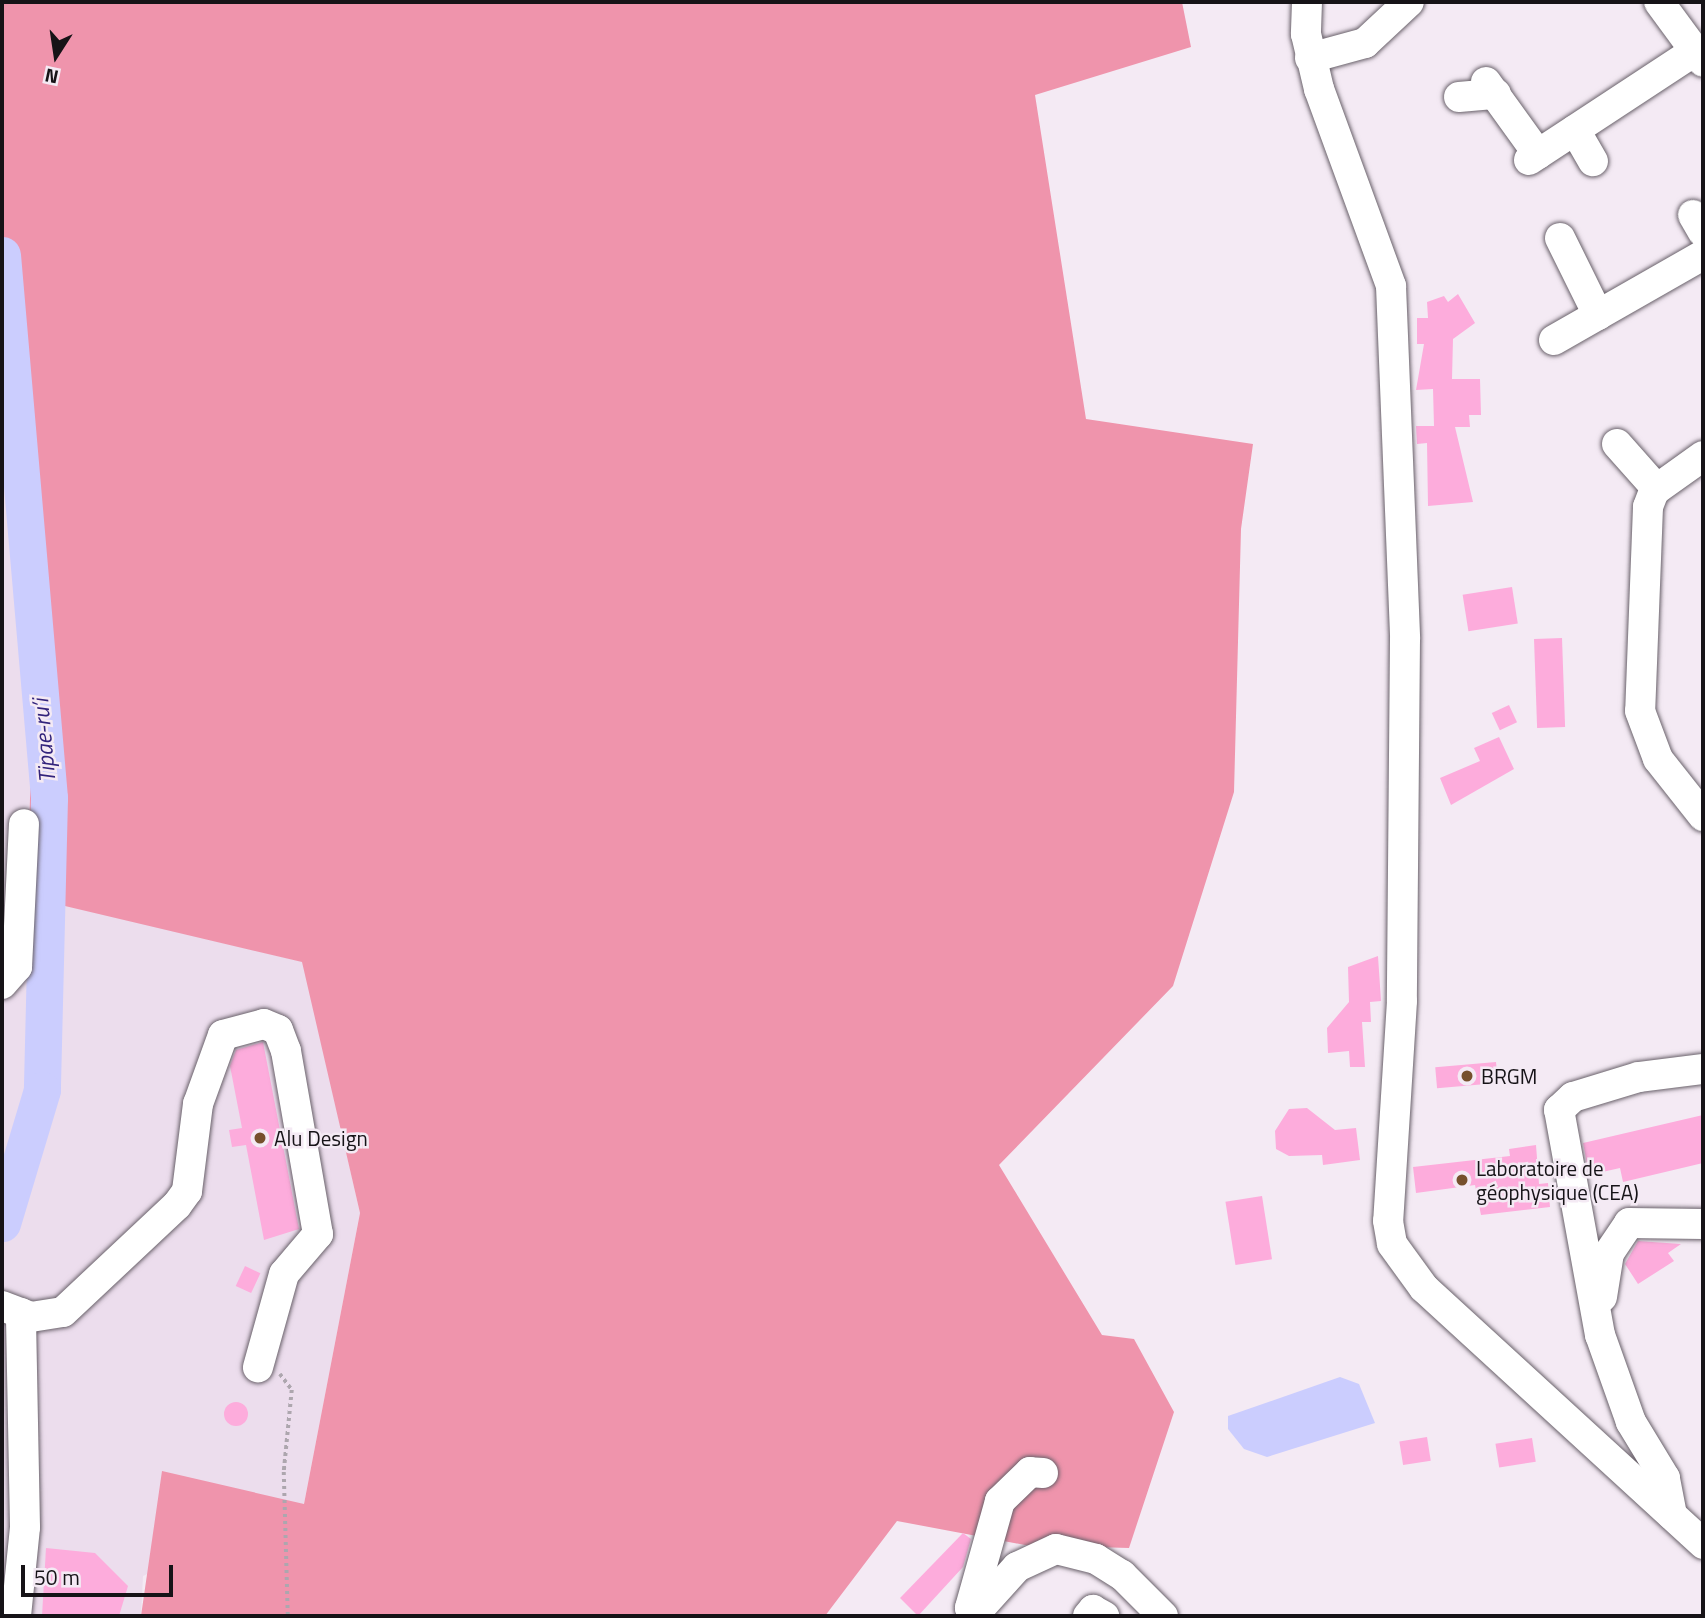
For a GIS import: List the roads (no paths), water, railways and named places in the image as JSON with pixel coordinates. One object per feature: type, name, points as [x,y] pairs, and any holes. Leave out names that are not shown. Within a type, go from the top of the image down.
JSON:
[{"type":"street","points":[[1307,2],[1310,58],[1391,286],[1405,639],[1402,1001],[1388,1221],[1392,1244],[1424,1287],[1703,1544]]},
{"type":"street","points":[[1310,58],[1365,43],[1409,2]]},
{"type":"street","points":[[1459,97],[1491,88],[1534,157],[1700,57],[1659,2]]},
{"type":"street","points":[[1575,130],[1593,161]]},
{"type":"street","points":[[1560,237],[1598,315]]},
{"type":"street","points":[[1554,340],[1703,255]]},
{"type":"street","points":[[1617,444],[1657,489]]},
{"type":"street","points":[[1703,456],[1657,489],[1644,529],[1640,711],[1658,759],[1703,816]]},
{"type":"street","points":[[2,984],[17,967],[24,824]]},
{"type":"street","points":[[16,1616],[25,1527],[9,1309],[63,1312],[177,1205],[187,1191],[198,1104],[223,1035],[264,1024],[278,1030],[286,1051],[318,1234],[277,1290],[258,1367]]},
{"type":"street","points":[[1672,1515],[1665,1478],[1631,1422],[1600,1335],[1559,1110],[1573,1097],[1639,1077],[1703,1069]]},
{"type":"street","points":[[1600,1335],[1602,1283],[1616,1234],[1646,1220],[1703,1224]]},
{"type":"street","points":[[1043,1473],[1030,1472],[1000,1501],[970,1608],[981,1607],[1017,1567],[1056,1549],[1096,1559],[1122,1575],[1163,1616]]},
{"type":"street","points":[[1088,1616],[1093,1610],[1104,1616]]},
{"type":"water","points":[[1340,1377],[1359,1384],[1375,1423],[1267,1457],[1244,1449],[1228,1429],[1228,1416]]},
{"type":"waterway","name":"Tipae-ru’i","points":[[2,255],[49,798],[42,1090],[2,1223]]},
{"type":"place","name":"BRGM","points":[[1467,1076]]},
{"type":"place","name":"Alu Design","points":[[260,1138]]},
{"type":"place","name":"Laboratoire de géophysique (CEA)","points":[[1462,1180]]}]
